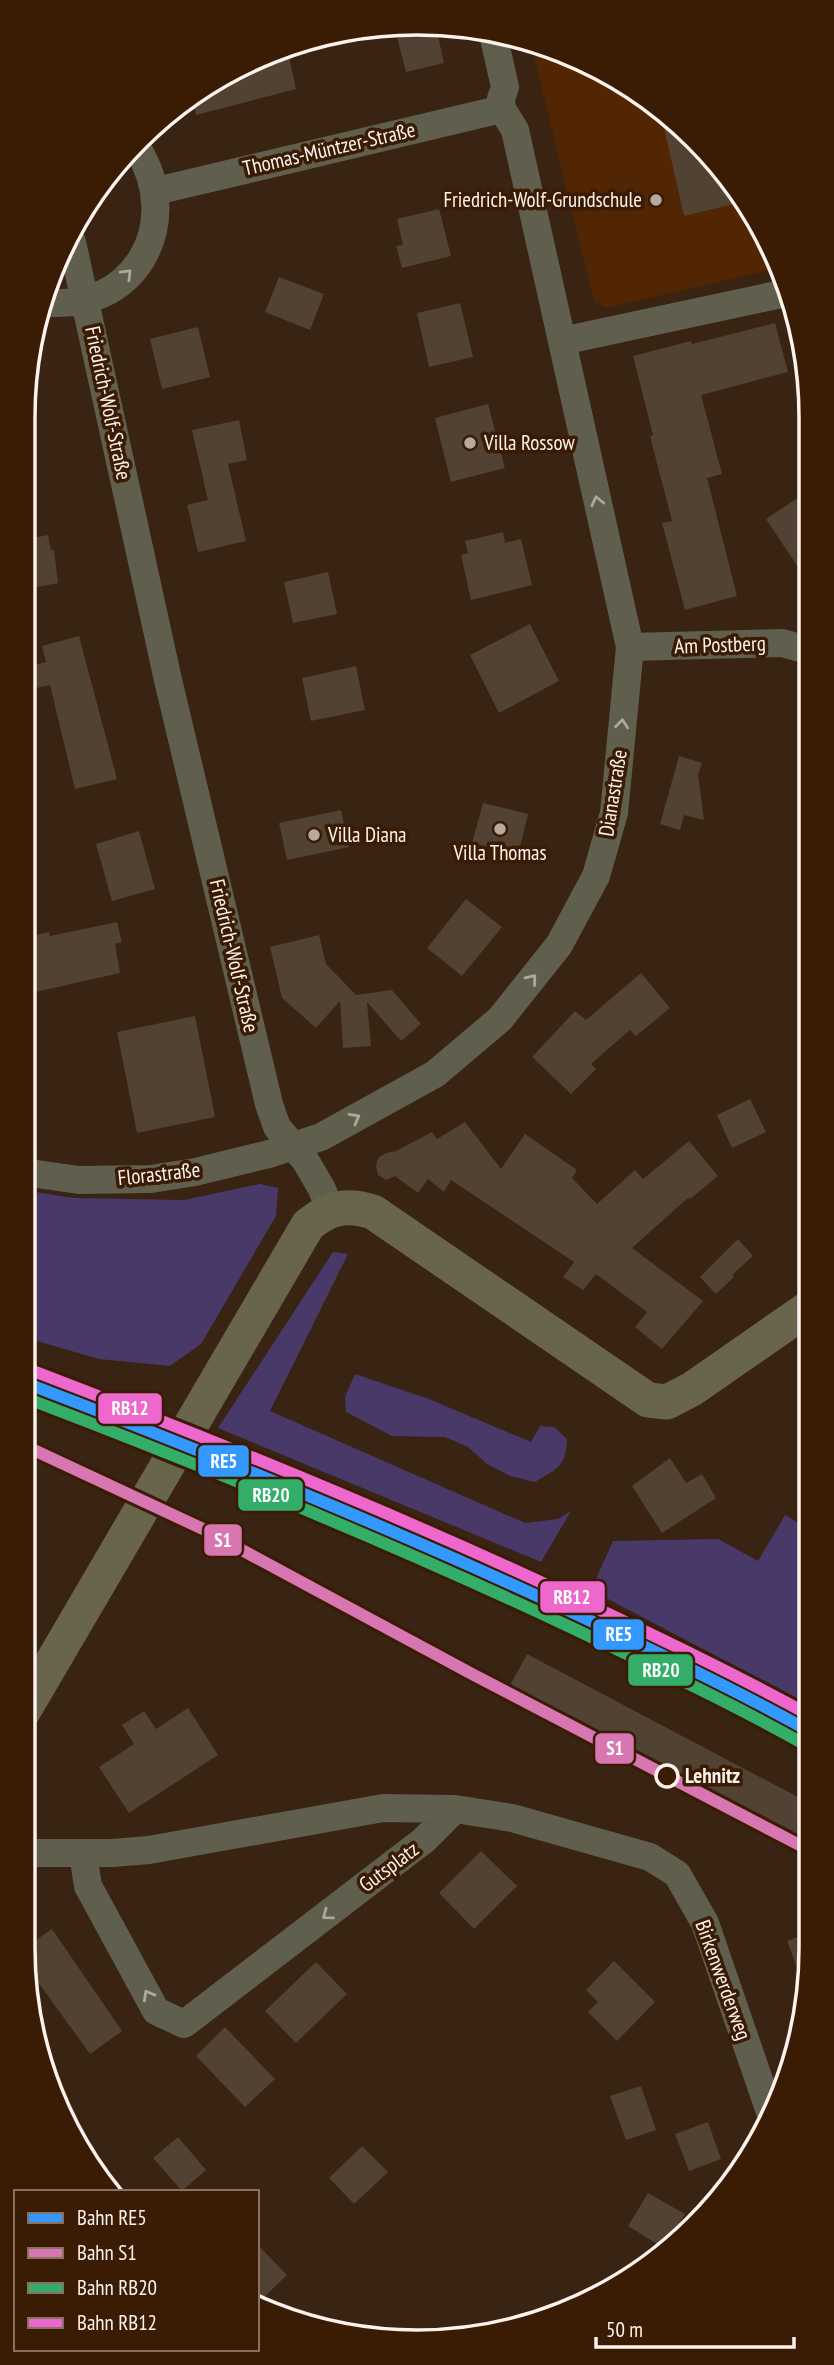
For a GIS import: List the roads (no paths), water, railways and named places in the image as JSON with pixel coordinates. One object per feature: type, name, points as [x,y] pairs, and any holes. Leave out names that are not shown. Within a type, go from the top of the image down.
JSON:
[{"type":"main road","points":[[35,1692],[308,1226],[330,1210],[356,1206],[373,1212],[648,1400],[667,1402],[692,1389],[799,1315]]},
{"type":"street","name":"Dianastraße","points":[[293,1147],[321,1138],[435,1074],[500,1019],[559,945],[596,876],[614,813],[630,647],[515,130],[502,108],[501,99],[505,87],[495,43]]},
{"type":"street","name":"Thomas-Müntzer-Straße","points":[[156,191],[502,108]]},
{"type":"street","name":"Friedrich-Wolf-Straße","points":[[52,303],[85,300],[108,290],[127,276],[142,258],[152,237],[157,214],[156,191],[148,166],[141,154]]},
{"type":"street","name":"Friedrich-Wolf-Straße","points":[[74,249],[168,680],[269,1104],[277,1127],[305,1160],[330,1210]]},
{"type":"street","points":[[562,341],[779,294]]},
{"type":"street","name":"Am Postberg","points":[[630,647],[782,643],[799,648]]},
{"type":"street","name":"Florastraße","points":[[35,1174],[79,1180],[151,1179],[195,1172],[293,1147]]},
{"type":"street","name":"Gutsplatz","points":[[383,1808],[455,1809],[424,1840],[184,2024],[156,2011],[89,1886],[83,1854],[149,1850],[383,1808]]},
{"type":"street","name":"Birkenwerderweg","points":[[455,1809],[512,1818],[605,1843],[650,1857],[677,1874],[705,1923],[767,2102]]},
{"type":"street","points":[[35,1853],[83,1854]]},
{"type":"rail line","name":"RB12","points":[[35,1372],[237,1451],[443,1538],[667,1642],[799,1709]]},
{"type":"rail line","name":"RE5","points":[[35,1387],[232,1464],[438,1551],[664,1656],[799,1726]]},
{"type":"rail line","name":"RB20","points":[[35,1402],[161,1450],[433,1565],[658,1669],[799,1741]]},
{"type":"rail line","name":"S1","points":[[35,1451],[203,1529],[472,1674],[799,1845]]},
{"type":"place","name":"Friedrich-Wolf-Grundschule","points":[[656,200]]},
{"type":"place","name":"Villa Rossow","points":[[470,443]]},
{"type":"place","name":"Villa Thomas","points":[[500,829]]},
{"type":"place","name":"Villa Diana","points":[[314,835]]},
{"type":"place","name":"Lehnitz","points":[[667,1776]]}]
